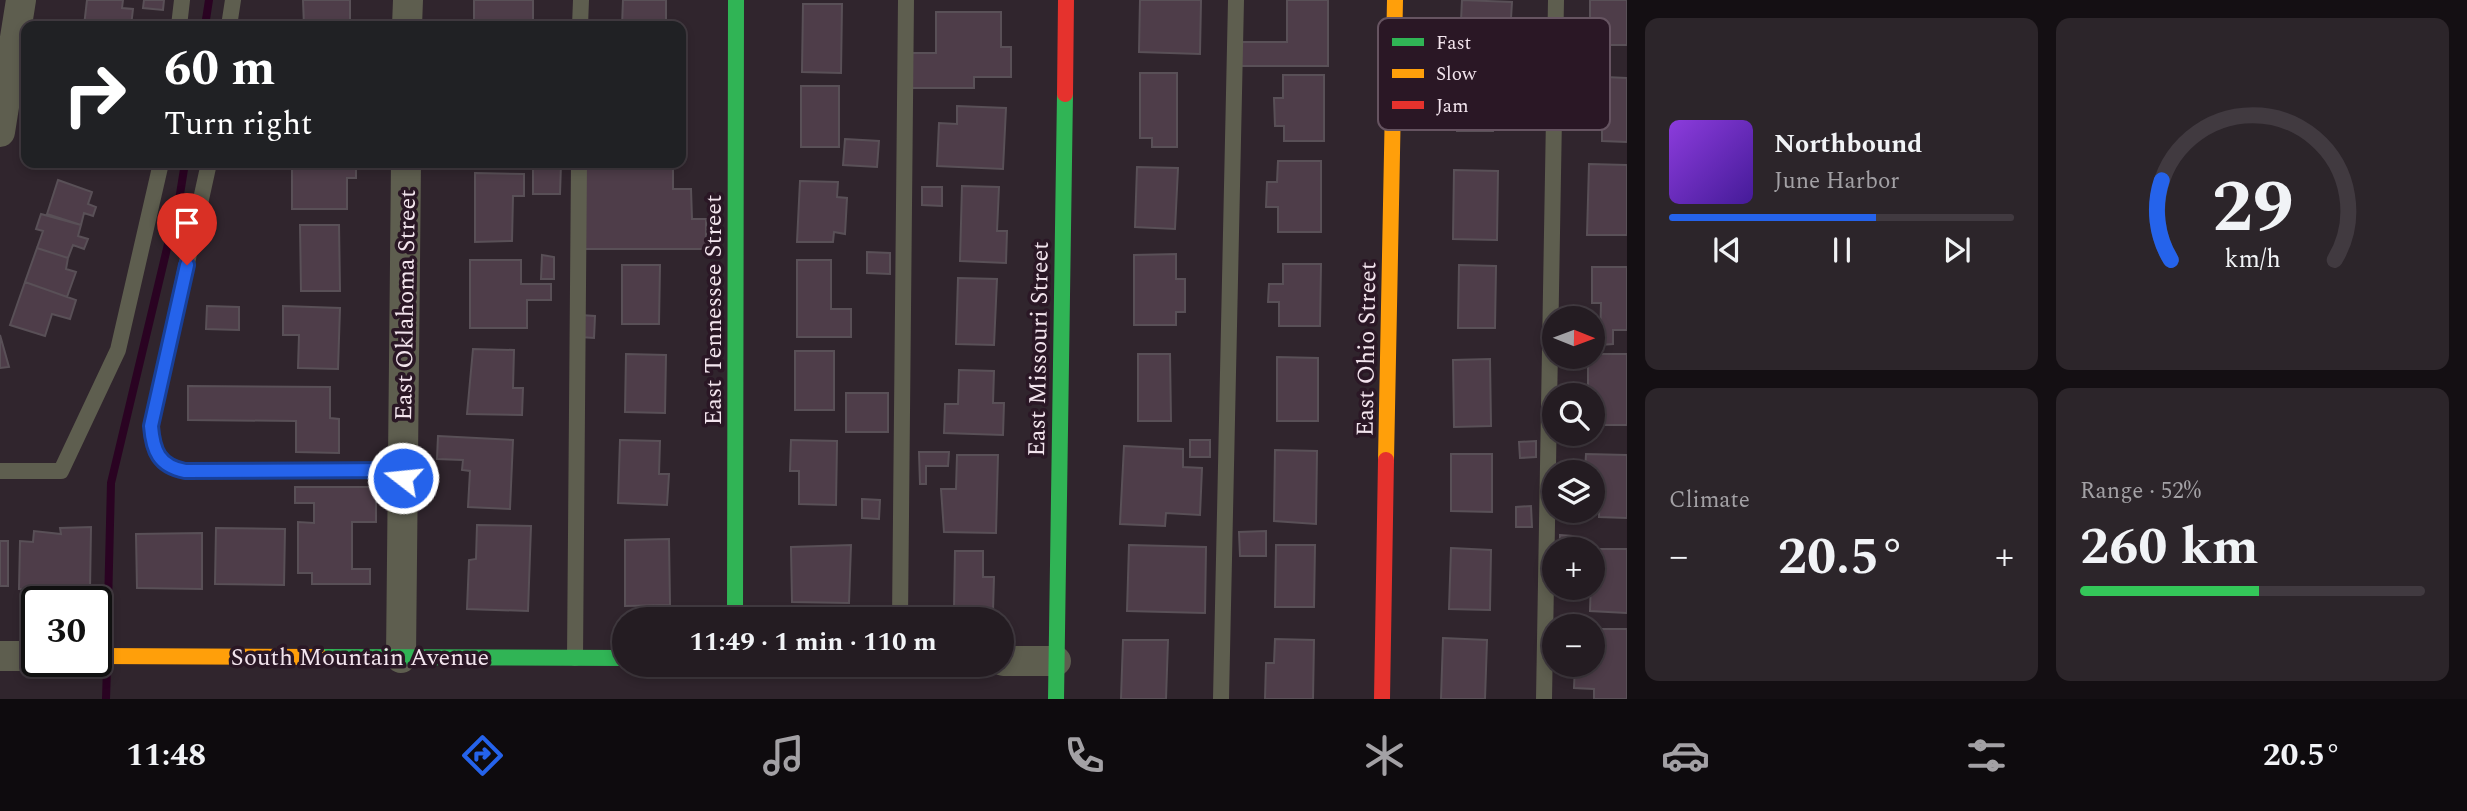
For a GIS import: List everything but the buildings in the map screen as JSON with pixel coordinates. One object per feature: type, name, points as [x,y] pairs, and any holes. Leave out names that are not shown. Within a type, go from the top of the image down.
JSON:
[{"type":"street","points":[[0,132],[21,0]]},
{"type":"street","points":[[407,21],[408,0]]},
{"type":"street","name":"East Tennessee Street","points":[[735,607],[736,0]]},
{"type":"street","name":"East Missouri Street","points":[[1056,699],[1066,0]]},
{"type":"street","name":"East Ohio Street","points":[[1395,0],[1395,18]]},
{"type":"street","name":"East Ohio Street","points":[[1382,699],[1393,130]]},
{"type":"street","name":"East Oklahoma Street","points":[[401,657],[406,168]]},
{"type":"street","points":[[0,656],[21,656]]},
{"type":"street","name":"South Mountain Avenue","points":[[112,656],[612,657]]},
{"type":"street","points":[[1014,661],[1056,661]]},
{"type":"lane","points":[[180,21],[182,0]]},
{"type":"lane","points":[[230,21],[233,0]]},
{"type":"lane","points":[[580,21],[581,0]]},
{"type":"lane","points":[[900,607],[906,0]]},
{"type":"lane","points":[[1221,699],[1236,0]]},
{"type":"lane","points":[[1556,0],[1556,18]]},
{"type":"lane","points":[[1544,699],[1554,130]]},
{"type":"lane","points":[[0,471],[61,471],[117,350],[159,168]]},
{"type":"lane","points":[[208,168],[151,426],[153,452],[169,468],[185,471],[403,470]]},
{"type":"lane","points":[[575,657],[579,168]]},
{"type":"waterway","points":[[206,21],[209,0]]},
{"type":"waterway","points":[[108,586],[111,483],[184,168]]},
{"type":"waterway","points":[[106,699],[107,677]]},
{"type":"traffic: fast","points":[[735,607],[736,0]]},
{"type":"traffic: fast","points":[[1056,699],[1065,94]]},
{"type":"traffic: fast","points":[[320,657],[612,658]]},
{"type":"traffic: slow","points":[[1395,0],[1395,18]]},
{"type":"traffic: slow","points":[[1386,460],[1392,130]]},
{"type":"traffic: slow","points":[[112,656],[320,657]]},
{"type":"traffic: jam","points":[[1065,94],[1066,0]]},
{"type":"traffic: jam","points":[[1382,699],[1386,460]]},
{"type":"route","points":[[187,265],[151,426],[153,452],[169,468],[185,471],[403,470],[403,478]]}]
